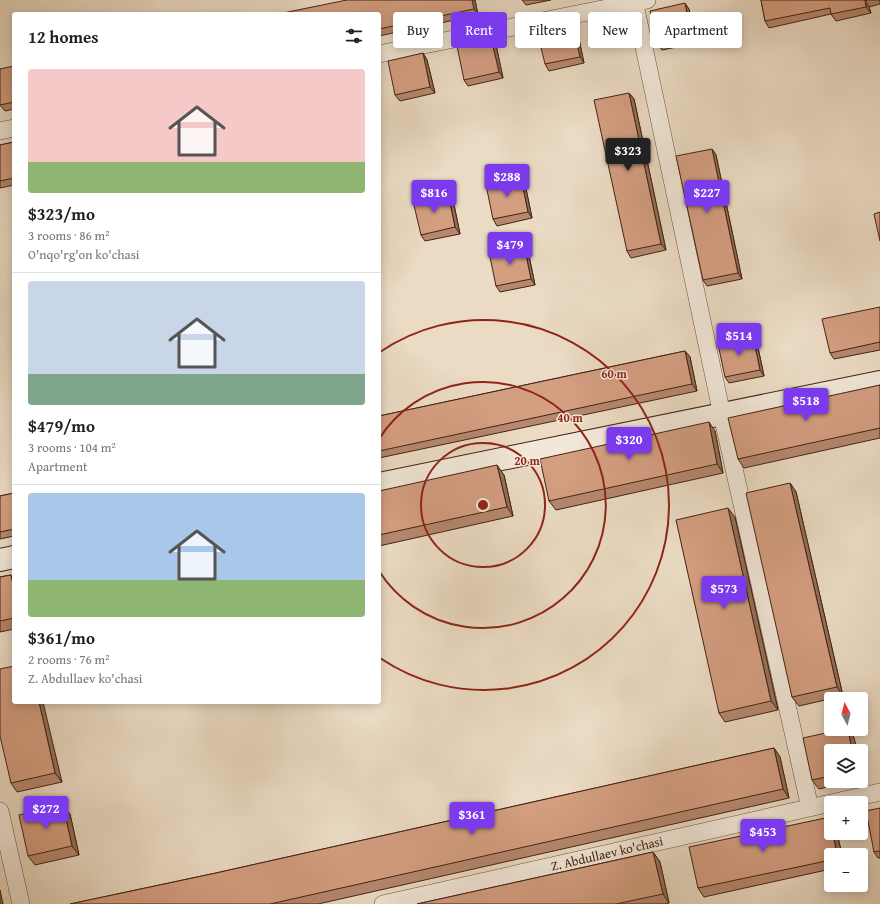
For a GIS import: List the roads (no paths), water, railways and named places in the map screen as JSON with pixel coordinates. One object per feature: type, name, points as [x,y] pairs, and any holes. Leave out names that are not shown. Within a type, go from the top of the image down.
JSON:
[{"type":"main road","points":[[381,484],[880,382]]},
{"type":"main road","points":[[0,560],[12,557]]},
{"type":"street","points":[[381,54],[639,1],[722,415],[810,808]]},
{"type":"street","points":[[0,131],[12,128]]},
{"type":"street","name":"Z. Abdullaev ko'chasi","points":[[862,796],[880,792]]},
{"type":"street","name":"Z. Abdullaev ko'chasi","points":[[384,904],[824,805]]},
{"type":"street","points":[[0,811],[21,904]]}]
